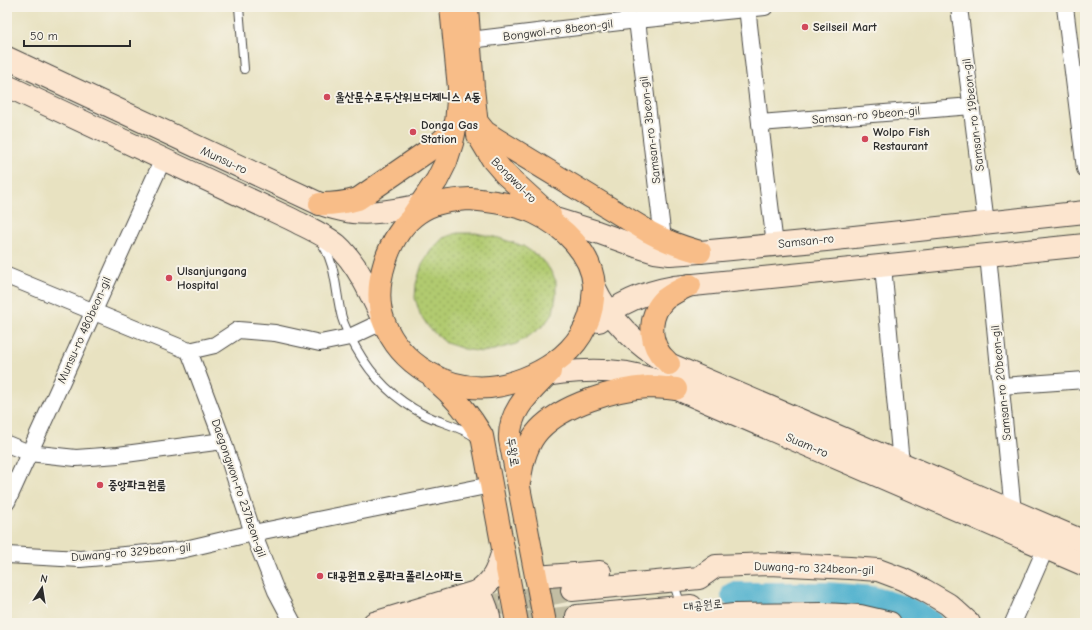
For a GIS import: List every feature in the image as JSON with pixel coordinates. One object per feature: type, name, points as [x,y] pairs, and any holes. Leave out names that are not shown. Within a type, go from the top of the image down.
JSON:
[{"type":"main road","points":[[451,7],[464,66]]},
{"type":"main road","name":"Bongwol-ro","points":[[467,7],[470,40],[464,66],[466,123],[452,143],[446,162],[437,180],[400,233],[384,263],[379,292],[380,308],[389,332],[397,345],[422,370],[450,394],[476,425],[482,436],[517,623]]},
{"type":"main road","name":"Munsu-ro","points":[[7,58],[320,204],[352,212],[415,212]]},
{"type":"main road","name":"Munsu-ro","points":[[7,86],[307,227],[325,237],[336,244],[346,254],[370,293],[384,321]]},
{"type":"main road","points":[[320,204],[347,203],[358,199],[438,144],[451,132],[466,123],[485,132],[649,232],[680,246],[700,252]]},
{"type":"main road","name":"Bongwol-ro","points":[[466,123],[478,135],[493,160],[520,188],[554,218],[577,244]]},
{"type":"main road","points":[[415,212],[419,213],[440,203],[453,200],[486,200],[534,212],[563,231],[577,244],[587,260],[594,286],[588,321],[582,334],[573,347]]},
{"type":"main road","name":"Samsan-ro","points":[[534,212],[655,252],[670,254],[1085,212]]},
{"type":"main road","points":[[422,370],[455,384],[473,388],[492,387],[536,375],[561,358],[595,324],[610,312],[633,298],[659,290],[690,285],[1085,245]]},
{"type":"main road","points":[[669,364],[660,354],[652,337],[654,317],[658,308],[665,300],[675,292],[690,285]]},
{"type":"main road","name":"Suam-ro","points":[[594,286],[610,312],[628,334],[657,357],[669,364],[1013,512],[1085,565]]},
{"type":"main road","name":"두왕로","points":[[545,623],[510,440],[510,431],[511,422],[515,412],[534,388],[573,347]]},
{"type":"main road","name":"Suam-ro","points":[[520,380],[547,375],[579,372],[613,372],[645,377],[1049,538],[1085,542]]},
{"type":"main road","points":[[519,488],[521,469],[531,442],[538,431],[565,411],[622,391],[649,387],[676,389]]},
{"type":"main road","points":[[483,607],[488,584],[494,576],[503,551]]},
{"type":"main road","name":"Duwang-ro 324beon-gil","points":[[536,577],[671,567],[707,572],[770,564],[878,570],[902,579],[924,590],[948,604],[969,623]]},
{"type":"main road","points":[[572,590],[672,581],[707,572]]},
{"type":"main road","points":[[374,623],[483,607]]},
{"type":"main road","points":[[423,623],[483,607]]},
{"type":"main road","points":[[666,623],[685,617],[823,614],[860,616],[890,623]]},
{"type":"main road","name":"대공원로","points":[[577,616],[685,617]]},
{"type":"street","name":"Bongwol-ro 8beon-gil","points":[[470,40],[637,20],[765,7]]},
{"type":"street","name":"Samsan-ro 19beon-gil","points":[[960,7],[986,223]]},
{"type":"street","points":[[1065,7],[1085,169]]},
{"type":"street","points":[[748,8],[775,244]]},
{"type":"street","name":"Samsan-ro 3beon-gil","points":[[637,20],[663,239]]},
{"type":"street","name":"Samsan-ro 9beon-gil","points":[[760,123],[972,106]]},
{"type":"street","name":"Munsu-ro 480beon-gil","points":[[7,502],[163,159]]},
{"type":"street","name":"Samsan-ro 20beon-gil","points":[[988,255],[1013,512]]},
{"type":"street","points":[[883,266],[902,464]]},
{"type":"street","points":[[7,276],[189,351],[215,345],[238,330],[275,333],[320,343],[350,337],[384,321]]},
{"type":"street","name":"Daegongwon-ro 237beon-gil","points":[[189,351],[223,441],[253,533],[276,591],[293,623]]},
{"type":"street","points":[[1001,386],[1085,380]]},
{"type":"street","points":[[7,444],[29,453],[76,458],[223,441]]},
{"type":"street","name":"Duwang-ro 329beon-gil","points":[[7,555],[80,559],[181,550],[253,533],[491,485]]},
{"type":"street","points":[[1013,623],[1049,538]]},
{"type":"lane","points":[[239,7],[244,69]]},
{"type":"lane","points":[[307,227],[319,240],[327,252],[335,275],[342,318],[350,337],[364,362],[394,395],[409,406],[426,415],[470,433],[479,439],[484,447]]},
{"type":"lane","points":[[672,581],[685,617]]},
{"type":"green space","points":[[457,233],[476,233],[499,238],[523,246],[538,256],[549,268],[556,281],[556,296],[553,313],[544,325],[516,344],[482,352],[464,349],[446,343],[429,328],[420,314],[415,298],[416,284],[422,264],[432,249],[443,238]]},
{"type":"waterway","points":[[734,595],[827,595],[872,599],[903,608],[930,623]]},
{"type":"tunnel","points":[[479,608],[572,590]]},
{"type":"tunnel","points":[[519,623],[577,616]]},
{"type":"place","name":"Seilseil Mart","points":[[805,27]]},
{"type":"place","name":"울산문수로두산위브더제니스 A동","points":[[327,97]]},
{"type":"place","name":"Donga Gas Station","points":[[413,132]]},
{"type":"place","name":"Wolpo Fish Restaurant","points":[[865,139]]},
{"type":"place","name":"Ulsanjungang Hospital","points":[[169,278]]},
{"type":"place","name":"중앙파크원룸","points":[[100,485]]},
{"type":"place","name":"대공원코오롱파크폴리스아파트","points":[[320,576]]}]
